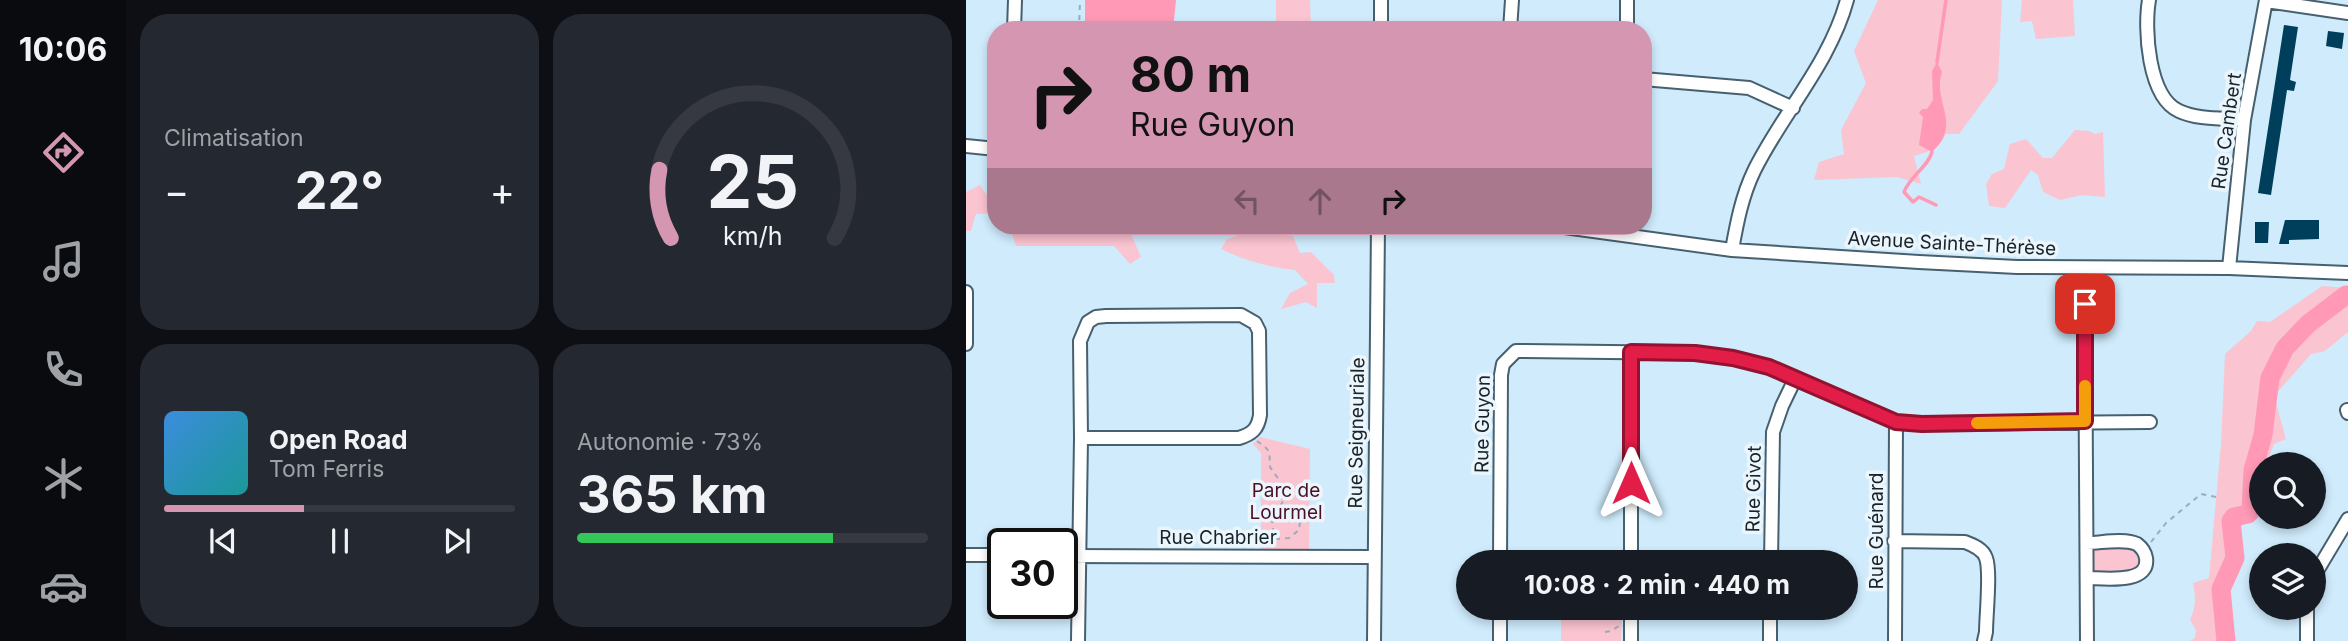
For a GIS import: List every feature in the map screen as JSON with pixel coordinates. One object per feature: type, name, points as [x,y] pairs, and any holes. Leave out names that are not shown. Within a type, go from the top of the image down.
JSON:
[{"type":"street","points":[[1014,21],[1015,0]]},
{"type":"street","points":[[1381,0],[1381,21]]},
{"type":"street","points":[[1511,21],[1512,0]]},
{"type":"street","points":[[1627,0],[1627,21]]},
{"type":"street","points":[[1732,250],[1746,191],[1755,169],[1829,45],[1847,0]]},
{"type":"street","points":[[2149,0],[2147,36],[2157,82],[2164,100],[2179,111],[2202,117],[2244,120]]},
{"type":"street","points":[[2266,1],[2348,13]]},
{"type":"street","name":"Rue Cambert","points":[[2229,268],[2244,120],[2266,1]]},
{"type":"street","points":[[1652,80],[1749,88],[1793,108]]},
{"type":"street","points":[[966,146],[987,148]]},
{"type":"street","name":"Rue Seigneuriale","points":[[1374,641],[1378,235]]},
{"type":"street","name":"Avenue Sainte-Thérèse","points":[[1622,235],[1732,250],[1931,263],[2084,268],[2229,268],[2348,273]]},
{"type":"street","points":[[966,292],[966,344]]},
{"type":"street","points":[[2085,304],[2087,641]]},
{"type":"street","points":[[1078,641],[1080,341],[1088,322],[1096,317],[1106,316],[1241,315],[1255,323],[1259,331],[1260,415],[1259,424],[1250,435],[1239,438],[1081,438]]},
{"type":"street","name":"Rue Guyon","points":[[1500,550],[1501,375],[1503,364],[1517,351],[1695,353],[1733,358],[1769,367],[1896,422],[2150,422]]},
{"type":"street","points":[[1631,352],[1631,550]]},
{"type":"street","name":"Rue Givot","points":[[1771,550],[1773,432],[1796,379]]},
{"type":"street","name":"Rue Guénard","points":[[1895,641],[1896,422]]},
{"type":"street","points":[[2326,556],[2348,519]]},
{"type":"street","points":[[1894,541],[1965,542],[1981,552],[1986,558],[1987,569],[1984,641]]},
{"type":"street","points":[[2087,544],[2136,544],[2144,551],[2147,561],[2143,571],[2135,576],[2087,578]]},
{"type":"street","points":[[966,555],[987,555]]},
{"type":"street","name":"Rue Chabrier","points":[[1079,556],[1374,557]]},
{"type":"street","points":[[1500,620],[1500,641]]},
{"type":"street","points":[[1631,620],[1631,641]]},
{"type":"street","points":[[1770,620],[1770,641]]},
{"type":"street","points":[[2307,620],[2307,641]]},
{"type":"path","points":[[1079,21],[1080,0]]},
{"type":"path","points":[[2084,268],[2082,287],[2085,304]]},
{"type":"path","points":[[1250,435],[1270,451],[1270,467],[1284,490],[1283,502],[1272,517],[1273,557]]},
{"type":"path","points":[[2144,551],[2166,523],[2202,494],[2221,498]]},
{"type":"path","points":[[1274,539],[1289,538],[1299,530],[1300,522],[1292,510]]},
{"type":"path","points":[[1605,632],[1611,631],[1623,620]]},
{"type":"green space","points":[[1276,0],[1310,0],[1311,21],[1276,21]]},
{"type":"green space","points":[[1878,0],[2002,0],[1998,81],[1959,134],[1946,134],[1937,147],[1914,156],[1921,184],[1897,177],[1814,180],[1819,162],[1844,154],[1841,130],[1866,83],[1854,51]]},
{"type":"green space","points":[[2022,0],[2073,0],[2075,36],[2036,39],[2032,21],[2020,22]]},
{"type":"green space","points":[[2075,130],[2095,134],[2103,132],[2105,197],[2082,195],[2060,200],[2043,192],[2038,175],[2031,170],[2005,208],[1989,206],[1986,184],[1992,174],[2004,169],[2010,144],[2026,139],[2043,158],[2052,158]]},
{"type":"green space","points":[[980,185],[987,196],[987,213],[976,214],[971,231],[966,231],[966,192]]},
{"type":"green space","points":[[1012,235],[1132,235],[1141,257],[1130,264],[1114,246],[1016,246]]},
{"type":"green space","points":[[1239,235],[1293,236],[1300,253],[1311,252],[1334,275],[1335,283],[1317,283],[1317,308],[1306,302],[1281,309],[1290,293],[1308,284],[1295,270],[1257,263],[1221,249],[1227,239]]},
{"type":"green space","points":[[2322,286],[2348,288],[2348,332],[2325,351],[2311,354],[2274,396],[2286,439],[2274,444],[2271,452],[2249,452],[2249,512],[2235,530],[2241,560],[2228,596],[2228,641],[2190,641],[2195,638],[2196,630],[2190,620],[2195,602],[2193,583],[2209,578],[2221,444],[2225,354],[2251,331],[2257,321],[2270,322]]},
{"type":"green space","name":"Parc de Lourmel","points":[[1260,437],[1310,449],[1309,550],[1261,550],[1261,453],[1253,444]]},
{"type":"green space","points":[[2087,543],[2136,544],[2143,571],[2087,578]]},
{"type":"green space","points":[[1561,620],[1622,620],[1621,641],[1561,641]]},
{"type":"shaded area","points":[[1085,0],[1176,0],[1174,21],[1085,21]]},
{"type":"shaded area","points":[[1937,62],[1942,72],[1940,83],[1946,122],[1941,142],[1932,152],[1919,145],[1923,117],[1919,113],[1922,109],[1927,109],[1933,100],[1932,71]]},
{"type":"building","points":[[2284,25],[2298,27],[2290,80],[2296,82],[2294,91],[2287,90],[2271,195],[2258,193]]},
{"type":"building","points":[[2328,31],[2344,33],[2342,49],[2326,46]]},
{"type":"building","points":[[2285,220],[2319,220],[2319,239],[2289,240],[2289,244],[2279,244]]},
{"type":"building","points":[[2255,222],[2269,222],[2268,243],[2255,243]]},
{"type":"waterway","points":[[1937,62],[1946,0]]},
{"type":"waterway","points":[[1932,152],[1904,192],[1913,202],[1919,197],[1936,205]]},
{"type":"waterway","points":[[2226,641],[2221,589],[2235,558],[2231,521],[2234,517],[2251,511],[2253,470],[2263,435],[2270,378],[2285,348],[2308,324],[2346,295]]},
{"type":"slow traffic","points":[[1977,423],[2085,421],[2085,386]]},
{"type":"route","points":[[1631,483],[1631,352],[1695,353],[1733,358],[1769,367],[1896,422],[1922,424],[2085,421],[2085,304]]}]
